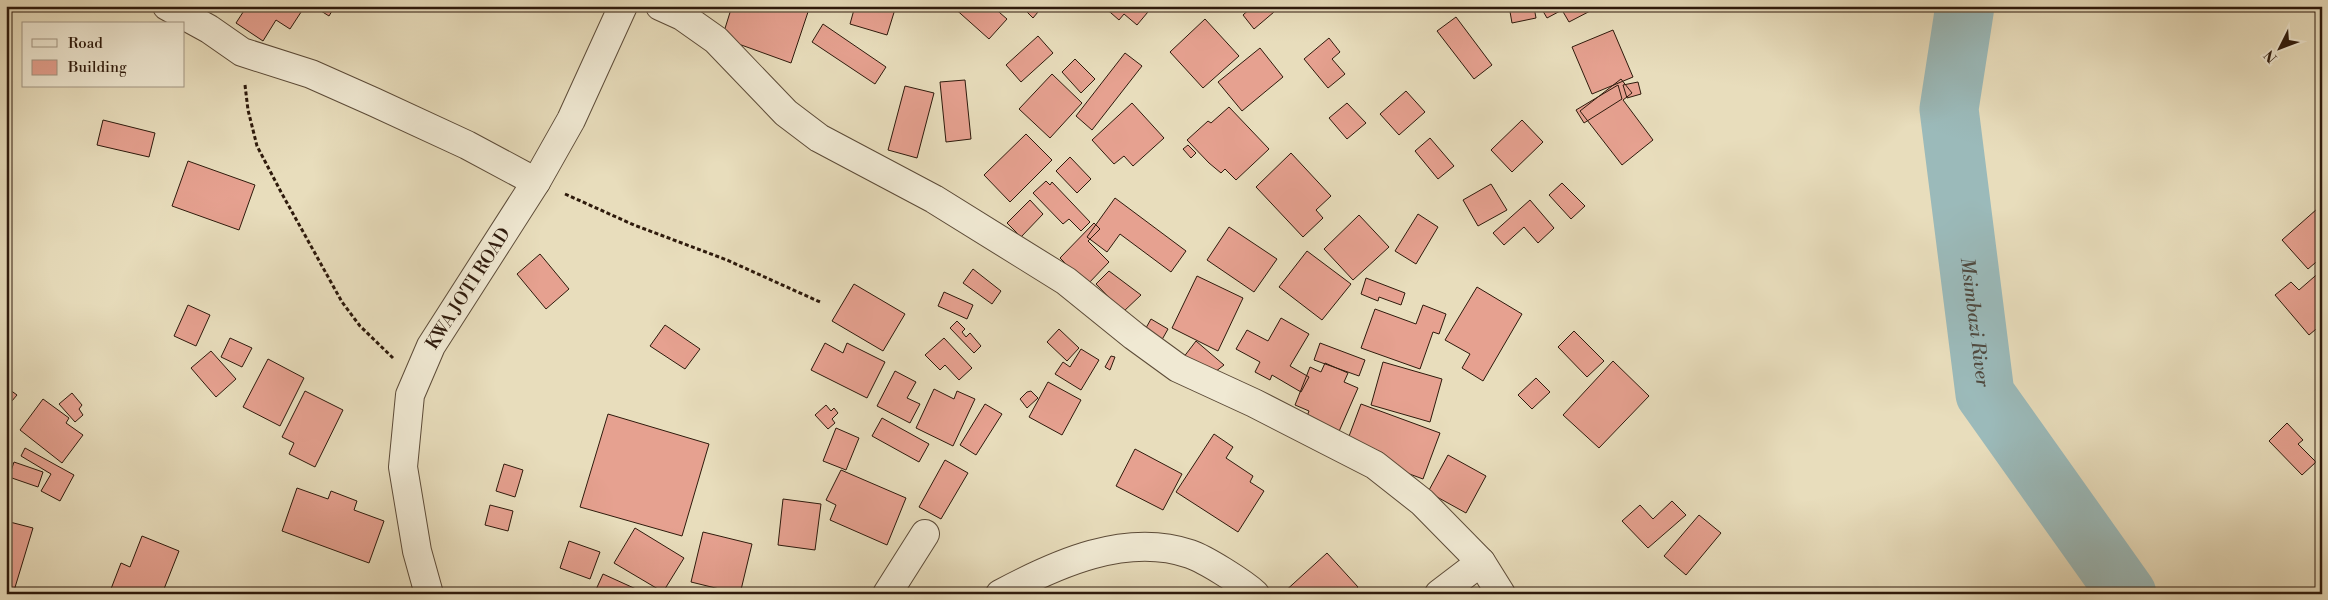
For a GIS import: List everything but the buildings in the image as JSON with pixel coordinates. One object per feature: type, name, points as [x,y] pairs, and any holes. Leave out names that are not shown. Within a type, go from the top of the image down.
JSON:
[{"type":"street","points":[[167,6],[209,29],[242,52],[311,74],[467,145],[536,182]]},
{"type":"street","name":"KWA JOTI ROAD","points":[[429,594],[417,551],[403,467],[410,395],[431,346],[536,182],[571,120],[623,6]]},
{"type":"street","points":[[660,6],[682,16],[716,40],[786,113],[819,138],[934,199],[1066,281],[1142,342],[1178,368],[1254,403],[1375,465],[1422,502],[1481,562],[1502,594]]},
{"type":"street","points":[[887,594],[925,534]]},
{"type":"street","points":[[1000,594],[1027,579],[1101,551],[1149,546],[1191,554],[1246,586],[1255,594]]},
{"type":"street","points":[[1439,594],[1481,562]]},
{"type":"path","points":[[242,52],[248,110],[257,146],[273,177],[342,302],[360,326],[416,382]]},
{"type":"path","points":[[536,182],[634,225],[726,260],[820,302]]},
{"type":"waterway","name":"Msimbazi River","points":[[1965,6],[1949,109],[1985,394],[2127,594]]}]
